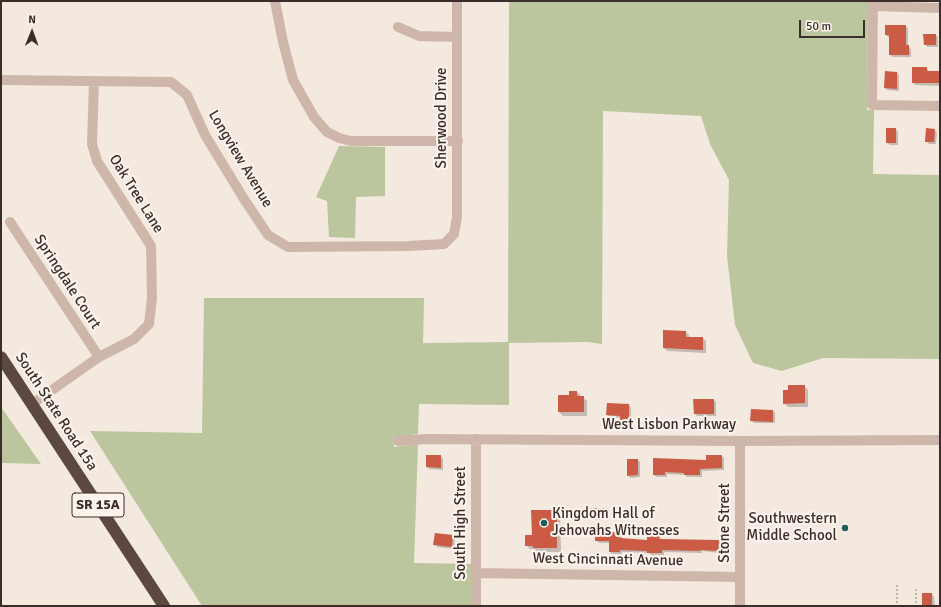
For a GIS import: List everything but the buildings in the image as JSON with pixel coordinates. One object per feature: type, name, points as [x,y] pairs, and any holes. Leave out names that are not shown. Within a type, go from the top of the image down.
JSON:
[{"type":"highway","name":"South State Road 15a","points":[[1,357],[164,606]]},
{"type":"street","points":[[276,1],[283,42],[293,80],[314,117],[327,132],[351,141],[458,141]]},
{"type":"street","name":"Sherwood Drive","points":[[454,234],[457,217],[458,141],[457,1]]},
{"type":"street","points":[[940,8],[872,4],[872,105],[940,106]]},
{"type":"street","points":[[398,27],[419,36],[457,36]]},
{"type":"street","name":"Longview Avenue","points":[[1,80],[171,82],[188,95],[205,135],[268,235],[288,247],[408,246],[444,244],[454,234]]},
{"type":"street","name":"Oak Tree Lane","points":[[32,404],[99,357],[134,339],[149,324],[152,298],[151,246],[97,161],[92,144],[94,82]]},
{"type":"street","name":"Springdale Court","points":[[10,222],[99,357]]},
{"type":"street","name":"West Lisbon Parkway","points":[[398,441],[426,439],[740,441],[940,440]]},
{"type":"street","name":"South High Street","points":[[476,439],[476,606]]},
{"type":"street","name":"Stone Street","points":[[740,441],[740,606]]},
{"type":"street","name":"West Cincinnati Avenue","points":[[476,573],[740,577]]},
{"type":"path","points":[[897,585],[897,606]]},
{"type":"path","points":[[916,589],[916,606]]},
{"type":"green space","points":[[509,1],[868,1],[867,110],[874,110],[873,174],[940,175],[940,359],[823,358],[782,371],[753,363],[735,325],[727,256],[729,180],[710,144],[701,116],[603,111],[602,344],[588,342],[509,343],[509,405],[419,404],[418,434],[394,437],[394,447],[418,444],[414,563],[472,564],[472,606],[202,606],[90,431],[202,433],[204,298],[424,298],[423,343],[508,342]]},
{"type":"green space","points":[[339,146],[385,147],[385,196],[356,197],[355,238],[329,237],[327,201],[316,197]]},
{"type":"green space","points":[[1,407],[41,464],[1,463]]},
{"type":"place","name":"Kingdom Hall of Jehovahs Witnesses","points":[[544,523]]},
{"type":"place","name":"Southwestern Middle School","points":[[845,528]]}]
